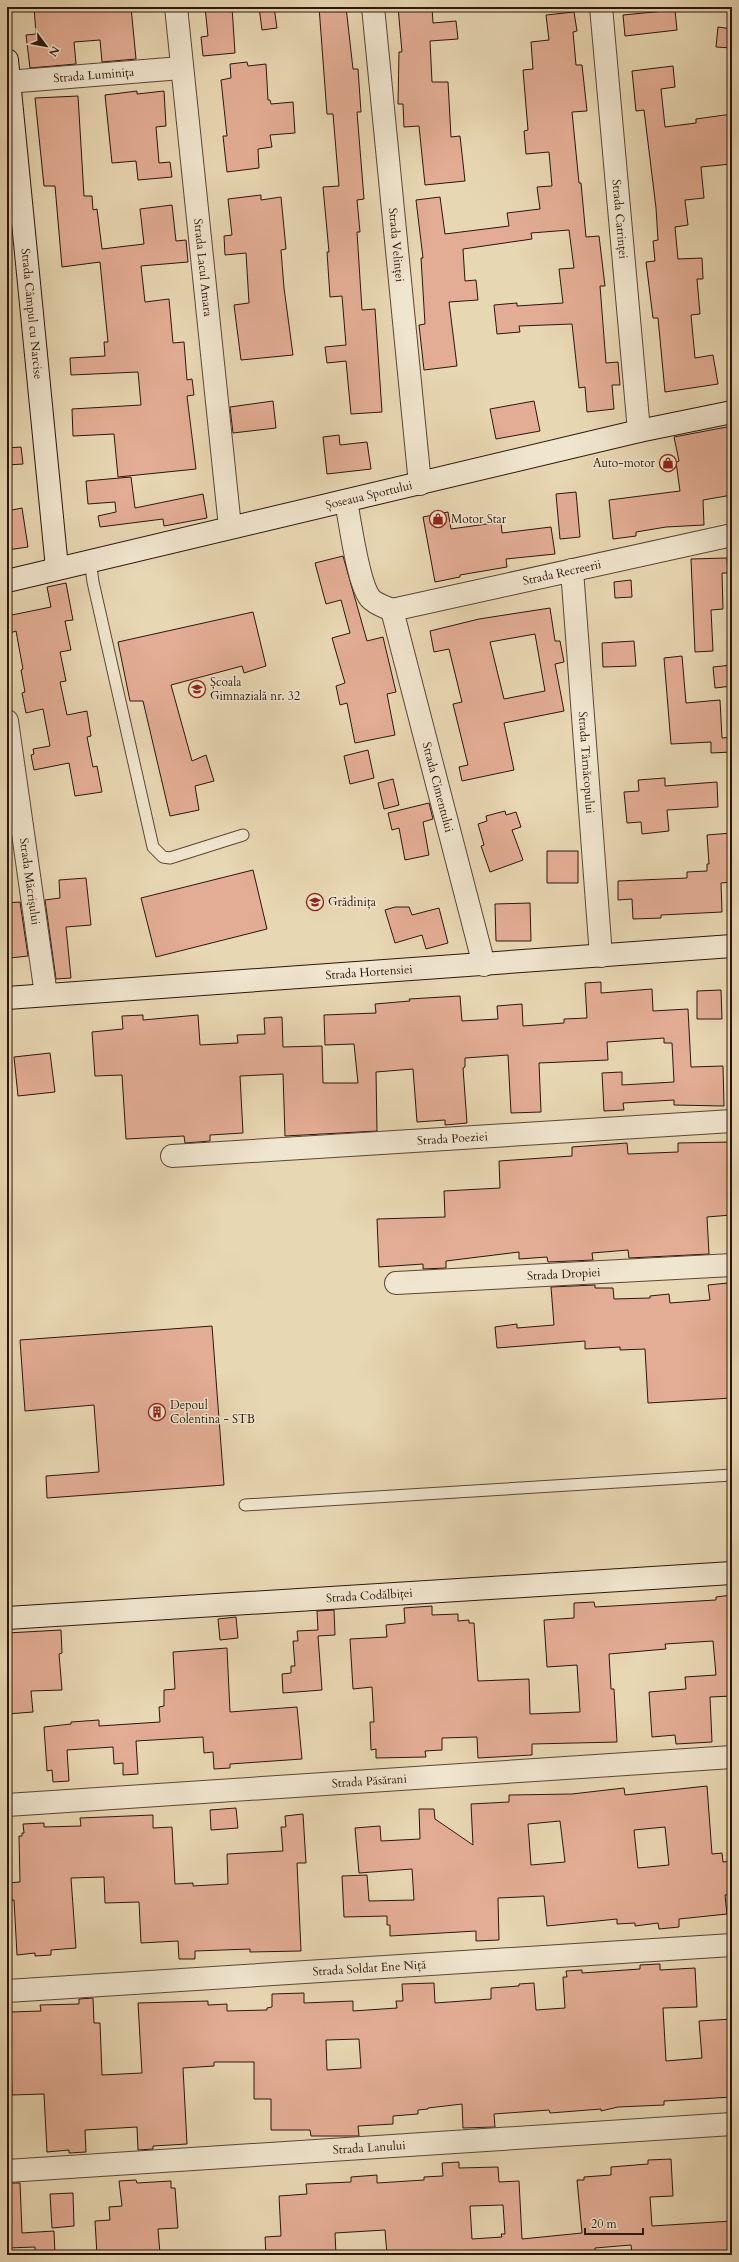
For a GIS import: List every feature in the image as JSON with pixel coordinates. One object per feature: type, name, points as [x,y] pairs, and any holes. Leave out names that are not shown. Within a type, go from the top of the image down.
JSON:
[{"type":"street","name":"Strada Lacul Amara","points":[[176,7],[181,68],[230,527]]},
{"type":"street","name":"Strada Velinței","points":[[373,7],[420,484]]},
{"type":"street","name":"Strada Catrinței","points":[[601,7],[639,431]]},
{"type":"street","name":"Strada Câmpul cu Narcise","points":[[7,60],[57,568]]},
{"type":"street","name":"Strada Luminița","points":[[8,82],[181,68]]},
{"type":"street","name":"Șoseaua Sportului","points":[[7,581],[90,560],[420,484],[639,431],[732,412]]},
{"type":"street","points":[[346,501],[366,591],[370,598],[392,610]]},
{"type":"street","name":"Strada Recreerii","points":[[392,610],[732,535]]},
{"type":"street","name":"Strada Târnăcopului","points":[[572,570],[602,956]]},
{"type":"street","name":"Strada Cimentului","points":[[392,610],[484,965]]},
{"type":"street","name":"Strada Măcrișului","points":[[7,721],[46,995]]},
{"type":"street","name":"Strada Hortensiei","points":[[7,998],[484,965],[732,946]]},
{"type":"street","name":"Strada Poeziei","points":[[172,1156],[732,1121]]},
{"type":"street","name":"Strada Dropiei","points":[[396,1283],[732,1265]]},
{"type":"street","name":"Strada Codălbiței","points":[[7,1618],[732,1573]]},
{"type":"street","name":"Strada Păsărani","points":[[7,1805],[732,1757]]},
{"type":"street","name":"Strada Soldat Ene Niță","points":[[7,1991],[732,1945]]},
{"type":"street","name":"Strada Lanului","points":[[7,2170],[732,2124]]},
{"type":"lane","points":[[90,560],[93,582],[153,848],[163,856],[170,858],[244,835]]},
{"type":"lane","points":[[245,1505],[732,1475]]},
{"type":"building","points":[[34,7],[131,7],[136,59],[102,62],[100,40],[74,42],[76,64],[30,68],[26,35],[36,34]]},
{"type":"building","points":[[205,7],[232,7],[235,53],[203,56],[201,37],[208,36]]},
{"type":"building","points":[[259,7],[274,7],[277,28],[262,30]]},
{"type":"building","points":[[319,7],[346,7],[353,69],[358,69],[361,112],[357,112],[364,199],[357,200],[360,232],[357,232],[362,310],[375,309],[382,412],[351,414],[346,361],[327,363],[325,347],[346,345],[342,296],[330,297],[327,252],[329,252],[323,187],[339,186],[333,114],[327,114]]},
{"type":"building","points":[[398,7],[432,7],[433,23],[456,21],[458,39],[430,41],[432,82],[448,82],[451,137],[460,136],[465,181],[425,185],[419,126],[404,127],[403,104],[398,104],[399,52],[402,52]]},
{"type":"building","points":[[675,10],[677,30],[625,36],[623,15]]},
{"type":"building","points":[[574,12],[577,31],[573,32],[576,65],[582,65],[587,111],[572,112],[579,183],[581,183],[586,237],[599,236],[605,286],[600,286],[606,363],[618,362],[620,385],[612,385],[614,409],[587,412],[585,387],[579,388],[572,324],[519,326],[520,332],[497,334],[494,305],[517,303],[517,306],[563,303],[559,269],[574,268],[569,230],[531,233],[532,239],[463,249],[465,281],[476,280],[478,300],[449,302],[457,366],[424,370],[419,325],[425,324],[421,258],[423,258],[416,200],[440,197],[445,234],[509,226],[507,213],[540,209],[537,187],[552,186],[549,152],[526,154],[524,131],[528,130],[523,70],[533,69],[531,42],[549,40],[546,15]]},
{"type":"building","points":[[718,27],[732,29],[732,48],[716,47]]},
{"type":"building","points":[[247,62],[248,66],[266,64],[268,100],[270,100],[271,104],[293,102],[295,133],[270,135],[272,147],[258,149],[259,168],[227,172],[223,136],[227,136],[221,80],[231,78],[230,64]]},
{"type":"building","points":[[673,66],[675,87],[661,89],[665,127],[696,123],[696,119],[732,114],[732,145],[729,145],[731,164],[701,167],[704,198],[685,200],[688,225],[675,227],[678,259],[702,258],[703,279],[697,279],[700,314],[691,315],[695,358],[713,355],[718,384],[665,392],[658,318],[653,318],[646,262],[655,261],[653,241],[658,240],[656,208],[644,110],[636,111],[632,71]]},
{"type":"building","points":[[137,91],[137,94],[164,91],[166,126],[156,127],[159,163],[170,162],[172,177],[138,180],[136,161],[112,163],[105,95]]},
{"type":"building","points":[[78,96],[84,196],[92,196],[93,210],[97,209],[102,249],[144,244],[140,209],[172,205],[176,241],[186,240],[188,262],[141,266],[145,302],[169,299],[173,343],[184,342],[187,380],[192,379],[194,395],[187,396],[196,469],[118,477],[114,434],[73,436],[72,409],[141,405],[138,372],[71,375],[70,358],[105,356],[104,342],[108,342],[100,262],[62,267],[55,186],[44,186],[35,98]]},
{"type":"building","points":[[261,195],[261,200],[281,197],[286,249],[281,250],[284,288],[293,355],[241,360],[234,305],[249,303],[246,253],[225,255],[224,236],[232,235],[228,199]]},
{"type":"building","points":[[273,401],[276,428],[233,433],[230,407]]},
{"type":"building","points":[[534,401],[540,431],[496,439],[490,409]]},
{"type":"building","points":[[732,426],[732,495],[703,500],[704,525],[666,527],[636,532],[636,536],[613,539],[609,500],[680,491],[676,462],[679,461],[674,437]]},
{"type":"building","points":[[339,435],[340,445],[367,442],[371,469],[327,474],[323,437]]},
{"type":"building","points":[[21,447],[23,464],[7,465],[7,448]]},
{"type":"building","points":[[131,477],[135,508],[203,494],[207,518],[164,526],[163,519],[100,527],[98,516],[116,512],[115,502],[88,504],[86,481]]},
{"type":"building","points":[[576,492],[580,537],[560,539],[556,494]]},
{"type":"building","points":[[22,508],[28,547],[7,550],[7,511]]},
{"type":"building","points":[[448,512],[451,529],[501,522],[502,533],[551,527],[555,554],[506,559],[507,567],[460,575],[460,577],[435,582],[423,517]]},
{"type":"building","points":[[343,556],[367,641],[383,637],[396,692],[387,694],[395,735],[355,743],[347,703],[340,705],[336,686],[345,683],[332,638],[350,633],[341,600],[326,604],[315,563]]},
{"type":"building","points":[[727,558],[728,573],[722,573],[723,609],[711,610],[713,651],[695,652],[691,559]]},
{"type":"building","points":[[631,580],[632,597],[615,598],[614,582]]},
{"type":"building","points":[[66,583],[73,620],[65,621],[71,650],[60,652],[66,681],[60,682],[67,715],[87,711],[91,736],[87,737],[93,767],[97,766],[102,792],[75,796],[69,763],[34,770],[31,755],[34,754],[33,749],[50,746],[43,709],[26,713],[22,693],[25,692],[21,670],[23,669],[16,631],[10,633],[7,619],[7,616],[51,607],[47,587]]},
{"type":"building","points":[[550,608],[555,641],[560,641],[564,662],[555,664],[564,711],[504,723],[514,770],[462,781],[459,767],[468,765],[453,704],[462,702],[449,649],[434,652],[430,631],[479,619]],"holes":[[[535,634],[545,691],[504,699],[490,642]]]},
{"type":"building","points":[[253,612],[266,666],[244,673],[242,666],[171,685],[192,761],[206,755],[214,781],[195,786],[199,810],[170,816],[143,701],[130,701],[118,642]]},
{"type":"building","points":[[634,641],[636,666],[603,667],[602,643]]},
{"type":"building","points":[[682,656],[686,703],[720,700],[722,738],[732,737],[732,752],[711,753],[711,742],[671,744],[664,658]]},
{"type":"building","points":[[732,665],[732,686],[715,688],[713,667]]},
{"type":"building","points":[[368,750],[374,778],[350,784],[344,756]]},
{"type":"building","points":[[665,778],[665,786],[717,782],[718,807],[667,810],[669,831],[642,834],[641,822],[627,823],[624,792],[639,791],[638,780]]},
{"type":"building","points":[[393,779],[399,805],[384,809],[378,783]]},
{"type":"building","points":[[429,803],[433,819],[423,822],[429,855],[405,860],[399,828],[392,830],[388,813]]},
{"type":"building","points":[[505,811],[506,815],[516,812],[521,827],[512,830],[523,860],[490,872],[481,846],[484,845],[478,824],[487,821],[486,816]]},
{"type":"building","points":[[732,833],[732,882],[721,883],[722,912],[661,915],[661,918],[633,919],[632,899],[618,900],[618,881],[687,878],[687,872],[707,871],[707,864],[709,864],[707,835]]},
{"type":"building","points":[[547,851],[578,851],[578,883],[547,883]]},
{"type":"building","points":[[253,870],[267,929],[156,957],[141,898]]},
{"type":"building","points":[[86,878],[91,925],[66,927],[71,978],[56,979],[45,900],[60,898],[59,880]]},
{"type":"building","points":[[20,902],[28,956],[10,958],[7,934],[7,903]]},
{"type":"building","points":[[530,903],[531,941],[496,941],[495,904]]},
{"type":"building","points":[[395,907],[409,907],[412,915],[439,908],[448,943],[426,949],[422,935],[395,943],[385,910]]},
{"type":"building","points":[[601,982],[601,993],[652,989],[653,1011],[688,1009],[691,1067],[723,1066],[724,1106],[674,1105],[674,1100],[623,1103],[624,1110],[604,1111],[602,1073],[622,1072],[622,1085],[674,1082],[672,1043],[664,1043],[664,1038],[607,1042],[608,1060],[539,1063],[541,1112],[511,1113],[508,1055],[465,1058],[465,1067],[463,1068],[467,1123],[445,1125],[445,1120],[417,1122],[413,1069],[376,1072],[377,1131],[285,1136],[283,1074],[240,1076],[243,1133],[210,1135],[210,1141],[185,1143],[184,1136],[126,1139],[122,1075],[95,1076],[92,1032],[123,1029],[122,1016],[143,1015],[143,1020],[198,1015],[200,1045],[238,1043],[237,1035],[265,1034],[264,1018],[282,1017],[283,1047],[322,1046],[323,1083],[358,1083],[354,1044],[325,1045],[324,1015],[376,1013],[375,1004],[410,1001],[409,999],[460,996],[462,1021],[498,1019],[497,1006],[522,1004],[523,1026],[564,1023],[564,1019],[587,1018],[585,983]]},
{"type":"building","points":[[721,990],[722,1019],[697,1019],[697,991]]},
{"type":"building","points":[[50,1053],[55,1092],[18,1096],[14,1057]]},
{"type":"building","points":[[732,1142],[732,1183],[729,1183],[731,1215],[707,1217],[709,1254],[629,1258],[628,1250],[592,1253],[593,1260],[548,1262],[547,1257],[519,1259],[519,1252],[446,1261],[446,1268],[423,1269],[423,1264],[379,1267],[377,1219],[445,1217],[444,1191],[500,1188],[499,1161],[572,1156],[572,1147],[627,1143],[628,1154],[678,1152],[678,1143]]},
{"type":"building","points":[[728,1283],[732,1323],[732,1398],[648,1403],[645,1349],[620,1350],[620,1347],[585,1349],[585,1341],[497,1348],[495,1327],[517,1324],[517,1328],[554,1325],[551,1287],[595,1285],[595,1288],[613,1288],[614,1299],[650,1298],[650,1296],[669,1294],[670,1303],[710,1300],[708,1285]]},
{"type":"building","name":"Depoul Colentina - STB","points":[[212,1326],[224,1485],[47,1498],[46,1476],[99,1472],[94,1405],[25,1411],[20,1340]]},
{"type":"building","points":[[732,1595],[732,1696],[710,1697],[712,1742],[676,1744],[675,1735],[652,1737],[649,1692],[686,1689],[685,1677],[716,1675],[713,1641],[665,1644],[666,1649],[609,1654],[611,1689],[614,1689],[617,1742],[532,1744],[532,1755],[478,1758],[477,1737],[442,1738],[442,1750],[425,1751],[426,1757],[376,1758],[376,1749],[371,1750],[370,1722],[374,1722],[372,1687],[353,1689],[350,1639],[387,1637],[386,1625],[405,1623],[404,1608],[432,1606],[432,1615],[458,1614],[458,1621],[469,1620],[469,1623],[474,1623],[478,1681],[529,1679],[530,1714],[580,1712],[577,1665],[547,1667],[544,1620],[574,1618],[574,1603],[594,1602],[595,1607],[716,1600],[716,1597]]},
{"type":"building","points":[[334,1610],[335,1635],[318,1636],[322,1690],[283,1693],[282,1674],[291,1673],[291,1666],[295,1666],[293,1641],[298,1641],[297,1631],[318,1630],[317,1611]]},
{"type":"building","points":[[236,1617],[238,1638],[220,1640],[218,1619]]},
{"type":"building","points":[[61,1630],[62,1653],[59,1654],[62,1690],[31,1691],[33,1712],[7,1714],[7,1633]]},
{"type":"building","points":[[227,1648],[230,1712],[297,1707],[302,1759],[230,1764],[230,1768],[214,1769],[213,1752],[204,1753],[203,1737],[136,1741],[138,1774],[123,1775],[123,1763],[114,1764],[113,1747],[67,1750],[69,1781],[53,1782],[52,1770],[47,1771],[44,1727],[71,1724],[71,1722],[99,1720],[99,1726],[160,1722],[159,1707],[164,1706],[164,1690],[175,1689],[173,1652]]},
{"type":"building","points":[[707,1786],[712,1854],[722,1853],[723,1862],[732,1861],[732,1894],[725,1895],[727,1914],[679,1919],[679,1927],[659,1929],[658,1923],[635,1926],[635,1923],[617,1924],[617,1919],[547,1926],[544,1896],[498,1898],[499,1940],[476,1941],[476,1931],[390,1936],[390,1925],[387,1925],[387,1916],[344,1917],[342,1876],[367,1875],[369,1901],[414,1900],[412,1869],[359,1873],[355,1828],[380,1826],[381,1841],[420,1839],[419,1809],[434,1809],[435,1819],[473,1845],[471,1804],[509,1802],[509,1795],[572,1794],[624,1788],[625,1795]],"holes":[[[560,1821],[565,1862],[531,1865],[528,1824]],[[665,1827],[669,1865],[638,1868],[634,1830]]]},
{"type":"building","points":[[236,1808],[238,1828],[211,1830],[210,1810]]},
{"type":"building","points":[[303,1814],[306,1863],[297,1863],[301,1951],[250,1952],[250,1949],[195,1951],[195,1959],[179,1959],[178,1941],[141,1943],[139,1902],[105,1903],[104,1877],[71,1878],[76,1948],[51,1950],[51,1955],[35,1956],[35,1953],[17,1955],[14,1900],[7,1901],[7,1883],[20,1882],[19,1836],[22,1836],[22,1833],[24,1833],[23,1824],[44,1823],[44,1827],[81,1826],[80,1818],[153,1815],[153,1828],[172,1827],[175,1884],[193,1883],[193,1886],[228,1884],[227,1854],[283,1851],[281,1827],[286,1827],[285,1816]]},
{"type":"building","points":[[660,1964],[660,1970],[695,1968],[697,2007],[663,2008],[666,2061],[702,2058],[699,2021],[732,2019],[732,2097],[664,2101],[664,2105],[618,2107],[601,2111],[601,2109],[550,2113],[549,2110],[494,2114],[495,2127],[463,2128],[462,2104],[418,2110],[418,2114],[393,2116],[393,2124],[358,2126],[359,2136],[311,2136],[310,2130],[271,2130],[271,2099],[254,2099],[254,2062],[214,2062],[214,2066],[183,2068],[187,2144],[153,2146],[153,2149],[138,2150],[137,2127],[85,2130],[86,2152],[69,2153],[69,2150],[47,2152],[44,2094],[12,2095],[11,2061],[7,2061],[7,2015],[11,2015],[11,2012],[41,2011],[40,2005],[79,2004],[79,1999],[93,1998],[94,2023],[100,2023],[102,2075],[142,2073],[138,2003],[208,2001],[208,2005],[227,2004],[227,2011],[267,2010],[267,2008],[272,2007],[272,1994],[304,1993],[304,2003],[353,2001],[353,2011],[397,2008],[396,2001],[403,2001],[402,1984],[434,1983],[435,2003],[491,1999],[491,1988],[519,1986],[519,1984],[534,1983],[536,2010],[565,2008],[563,1977],[567,1977],[566,1971],[582,1970],[582,1973],[640,1969],[640,1965]],"holes":[[[359,2039],[361,2068],[327,2070],[326,2040]]]},
{"type":"building","points":[[671,2159],[673,2196],[650,2197],[652,2226],[732,2221],[732,2255],[632,2255],[631,2245],[595,2248],[595,2255],[387,2255],[385,2230],[335,2233],[336,2255],[266,2255],[265,2237],[281,2236],[279,2196],[307,2194],[306,2184],[351,2182],[351,2177],[377,2175],[377,2183],[424,2180],[424,2177],[443,2176],[442,2163],[459,2162],[459,2168],[498,2167],[499,2182],[519,2181],[522,2239],[582,2233],[577,2180],[584,2180],[584,2177],[611,2175],[611,2167],[648,2164],[648,2160]],"holes":[[[503,2205],[505,2234],[501,2234],[502,2237],[472,2239],[470,2206]]]},
{"type":"building","points":[[136,2180],[137,2183],[171,2181],[171,2188],[175,2188],[178,2228],[158,2229],[160,2254],[97,2255],[95,2221],[110,2220],[109,2207],[122,2206],[119,2181]]},
{"type":"building","points":[[7,2183],[20,2183],[22,2233],[54,2231],[55,2255],[35,2255],[35,2247],[7,2248]]},
{"type":"building","points":[[73,2193],[74,2226],[52,2228],[50,2194]]},
{"type":"place","name":"Auto-motor","points":[[668,463]]},
{"type":"place","name":"Motor Star","points":[[438,519]]},
{"type":"place","name":"Școala Gimnazială nr. 32","points":[[197,689]]},
{"type":"place","name":"Grădinița","points":[[315,902]]},
{"type":"place","name":"Depoul Colentina - STB","points":[[157,1412]]}]
